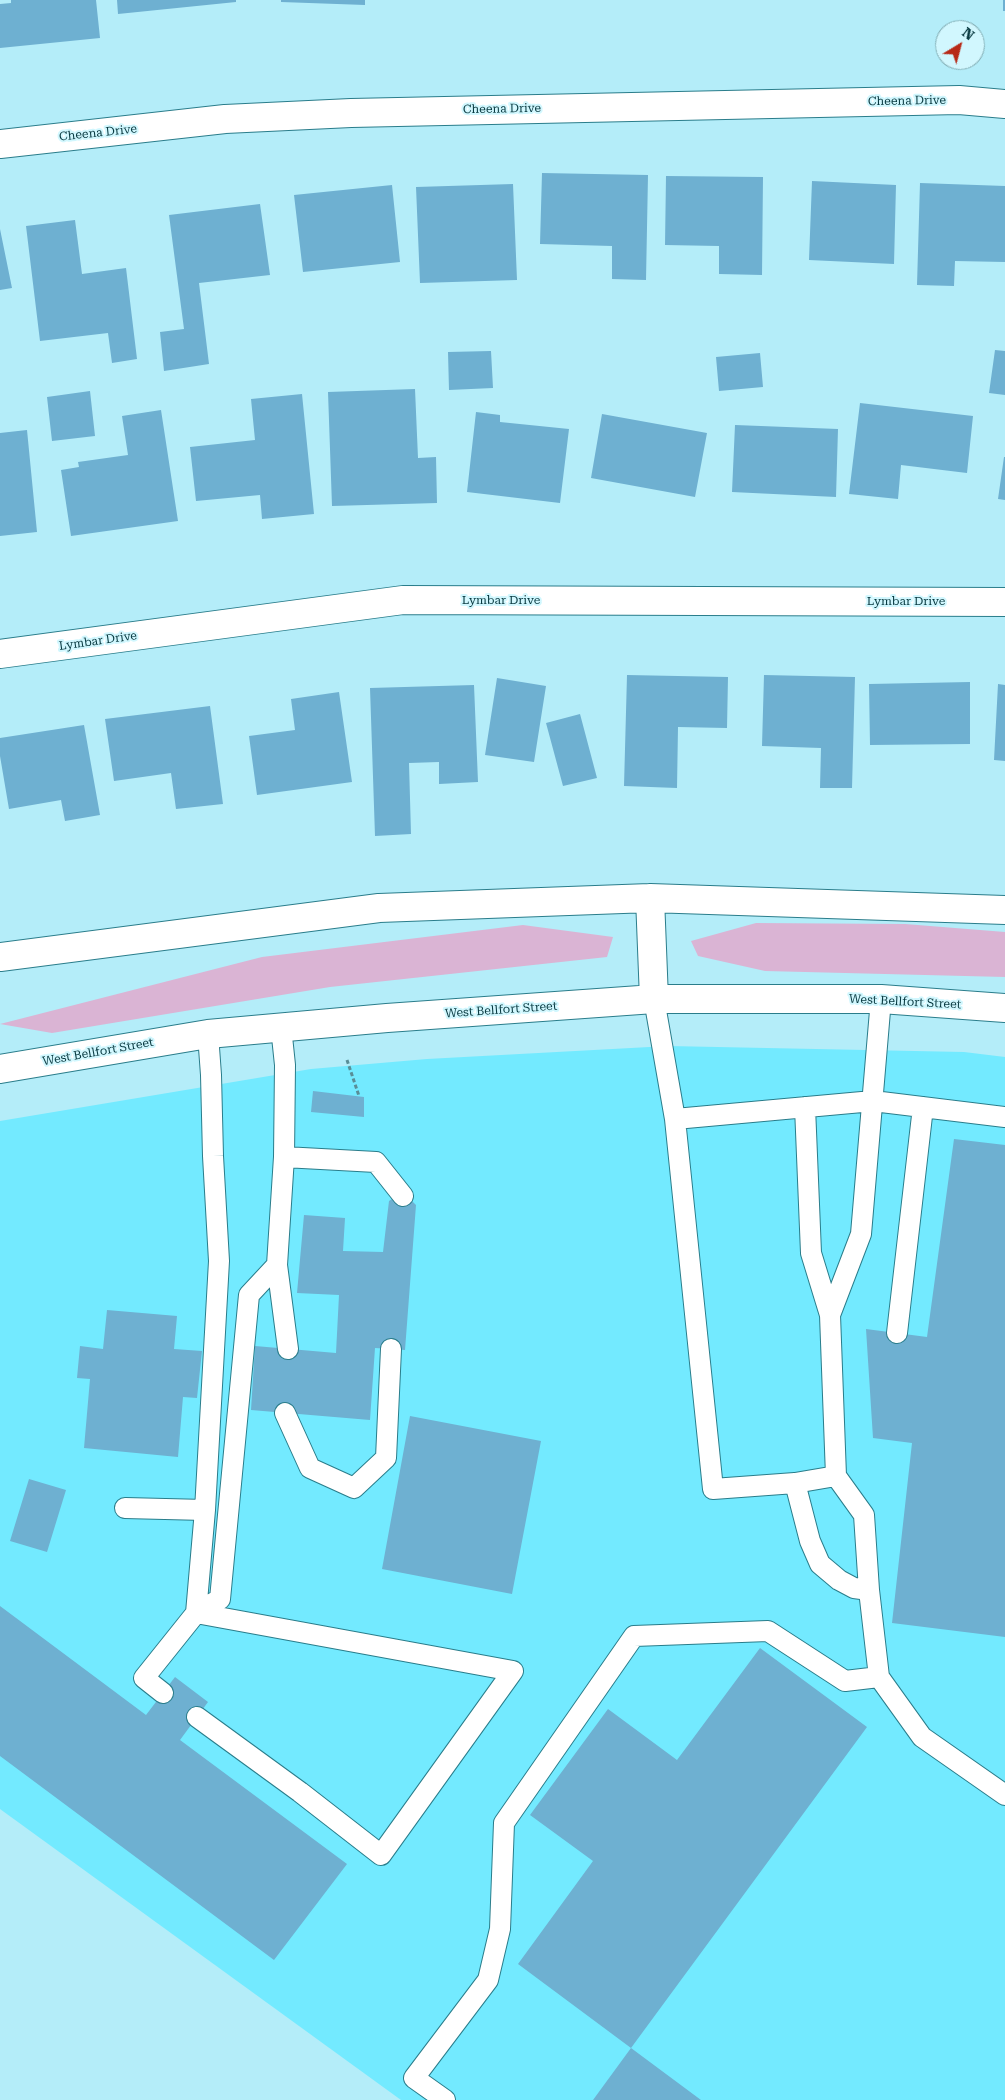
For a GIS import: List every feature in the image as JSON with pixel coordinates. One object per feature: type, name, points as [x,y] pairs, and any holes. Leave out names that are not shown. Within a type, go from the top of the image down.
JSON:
[{"type":"main road","name":"Cheena Drive","points":[[0,144],[225,119],[351,113],[959,100],[1005,104]]},
{"type":"main road","name":"Lymbar Drive","points":[[0,654],[403,600],[1005,602]]},
{"type":"main road","points":[[0,957],[379,908],[650,898],[1005,910]]},
{"type":"main road","points":[[650,898],[654,999]]},
{"type":"main road","name":"West Bellfort Street","points":[[0,1069],[208,1034],[654,999],[881,999],[1005,1008]]},
{"type":"lane","points":[[654,999],[675,1119],[713,1489],[795,1483],[836,1476]]},
{"type":"lane","points":[[830,1315],[861,1234],[874,1101],[881,999]]},
{"type":"lane","points":[[281,1027],[285,1065],[284,1157],[277,1264],[288,1349]]},
{"type":"lane","points":[[196,1613],[205,1510],[219,1261],[208,1034]]},
{"type":"lane","points":[[675,1119],[874,1101],[1005,1117]]},
{"type":"lane","points":[[897,1333],[923,1107]]},
{"type":"lane","points":[[805,1108],[811,1253],[830,1315],[836,1476],[864,1515],[869,1590],[879,1677],[922,1737],[1005,1795]]},
{"type":"lane","points":[[284,1157],[376,1162],[403,1196]]},
{"type":"lane","points":[[163,1693],[144,1678],[196,1613],[220,1598],[249,1295],[277,1264]]},
{"type":"lane","points":[[285,1413],[310,1468],[354,1488],[386,1458],[391,1349]]},
{"type":"lane","points":[[795,1483],[810,1541],[820,1564],[839,1580],[854,1588],[869,1590]]},
{"type":"lane","points":[[125,1508],[205,1510]]},
{"type":"lane","points":[[196,1613],[513,1671],[380,1855],[300,1792],[197,1717]]},
{"type":"lane","points":[[445,2100],[414,2078],[488,1980],[500,1929],[504,1823],[634,1636],[768,1631],[845,1681],[879,1677]]},
{"type":"path","points":[[347,1060],[359,1096]]},
{"type":"shaded area","points":[[756,923],[905,924],[1005,932],[1005,977],[765,971],[698,956],[691,941]]},
{"type":"shaded area","points":[[523,925],[613,937],[607,957],[330,987],[52,1033],[0,1024],[262,957]]},
{"type":"shaded area","points":[[668,1046],[964,1052],[1005,1057],[1005,2100],[401,2100],[0,1809],[0,1121],[311,1069],[427,1059]]},
{"type":"building","points":[[11,0],[96,0],[100,38],[0,48],[0,4],[11,3]]},
{"type":"building","points":[[117,0],[236,0],[236,2],[118,14]]},
{"type":"building","points":[[281,0],[365,0],[365,5],[281,2]]},
{"type":"building","points":[[1003,0],[1005,0],[1005,11],[1003,11]]},
{"type":"building","points":[[542,173],[648,175],[646,280],[612,279],[612,246],[540,244]]},
{"type":"building","points":[[666,176],[763,177],[762,275],[719,274],[719,246],[665,245]]},
{"type":"building","points":[[812,181],[896,185],[894,264],[809,260]]},
{"type":"building","points":[[920,183],[1005,186],[1005,262],[955,261],[954,286],[917,285]]},
{"type":"building","points":[[513,184],[517,280],[420,283],[416,187]]},
{"type":"building","points":[[392,185],[400,262],[303,272],[294,195]]},
{"type":"building","points":[[260,204],[270,275],[199,283],[209,364],[164,371],[160,332],[184,329],[169,215]]},
{"type":"building","points":[[75,220],[82,274],[126,268],[137,359],[112,363],[108,333],[40,341],[26,226]]},
{"type":"building","points":[[0,229],[12,288],[0,290]]},
{"type":"building","points":[[995,350],[1005,351],[1005,395],[989,393]]},
{"type":"building","points":[[491,351],[493,388],[449,390],[448,352]]},
{"type":"building","points":[[760,353],[763,387],[719,391],[716,357]]},
{"type":"building","points":[[415,389],[418,458],[436,457],[437,503],[332,506],[328,392]]},
{"type":"building","points":[[90,391],[95,436],[52,441],[47,397]]},
{"type":"building","points":[[302,394],[314,514],[262,519],[260,495],[196,501],[190,447],[255,440],[251,399]]},
{"type":"building","points":[[860,403],[973,416],[967,473],[901,465],[898,499],[849,494]]},
{"type":"building","points":[[161,410],[178,521],[71,536],[61,470],[79,467],[78,462],[128,455],[122,416]]},
{"type":"building","points":[[476,412],[500,415],[500,422],[569,429],[560,503],[467,492]]},
{"type":"building","points":[[602,414],[707,433],[695,497],[591,478]]},
{"type":"building","points":[[735,425],[838,429],[836,497],[732,492]]},
{"type":"building","points":[[27,430],[37,532],[0,536],[0,433]]},
{"type":"building","points":[[1005,457],[1005,500],[998,499]]},
{"type":"building","points":[[627,675],[728,677],[727,728],[678,727],[677,788],[624,786]]},
{"type":"building","points":[[764,675],[855,677],[852,788],[820,788],[821,748],[762,746]]},
{"type":"building","points":[[497,678],[546,686],[534,762],[485,755]]},
{"type":"building","points":[[970,682],[970,744],[870,745],[869,684]]},
{"type":"building","points":[[998,684],[1005,685],[1005,761],[994,760]]},
{"type":"building","points":[[474,685],[478,782],[439,784],[439,762],[409,763],[411,834],[375,836],[370,688]]},
{"type":"building","points":[[339,692],[352,782],[257,795],[249,736],[295,730],[291,699]]},
{"type":"building","points":[[210,706],[223,804],[176,809],[171,773],[114,781],[105,719]]},
{"type":"building","points":[[580,714],[597,778],[563,786],[546,723]]},
{"type":"building","points":[[84,725],[100,815],[65,821],[61,800],[9,809],[0,756],[0,738]]},
{"type":"building","points":[[313,1091],[364,1097],[364,1117],[311,1112]]},
{"type":"building","points":[[954,1139],[1005,1145],[1005,1637],[892,1623],[912,1443],[873,1438],[866,1329],[927,1337]]},
{"type":"building","points":[[398,1195],[407,1196],[416,1205],[405,1350],[375,1348],[370,1420],[251,1410],[255,1346],[336,1353],[339,1295],[297,1293],[304,1215],[345,1218],[343,1251],[383,1252],[389,1201]]},
{"type":"building","points":[[107,1310],[177,1316],[174,1349],[202,1351],[197,1398],[183,1397],[178,1457],[84,1448],[90,1379],[77,1378],[80,1346],[103,1349]]},
{"type":"building","points":[[410,1416],[541,1441],[512,1594],[382,1569]]},
{"type":"building","points":[[29,1479],[66,1490],[47,1552],[10,1541]]},
{"type":"building","points":[[0,1606],[146,1715],[175,1677],[208,1702],[180,1740],[347,1864],[274,1960],[0,1756]]},
{"type":"building","points":[[760,1648],[867,1727],[631,2048],[518,1964],[593,1861],[530,1815],[608,1709],[677,1760]]},
{"type":"building","points":[[631,2048],[701,2100],[593,2100]]}]
